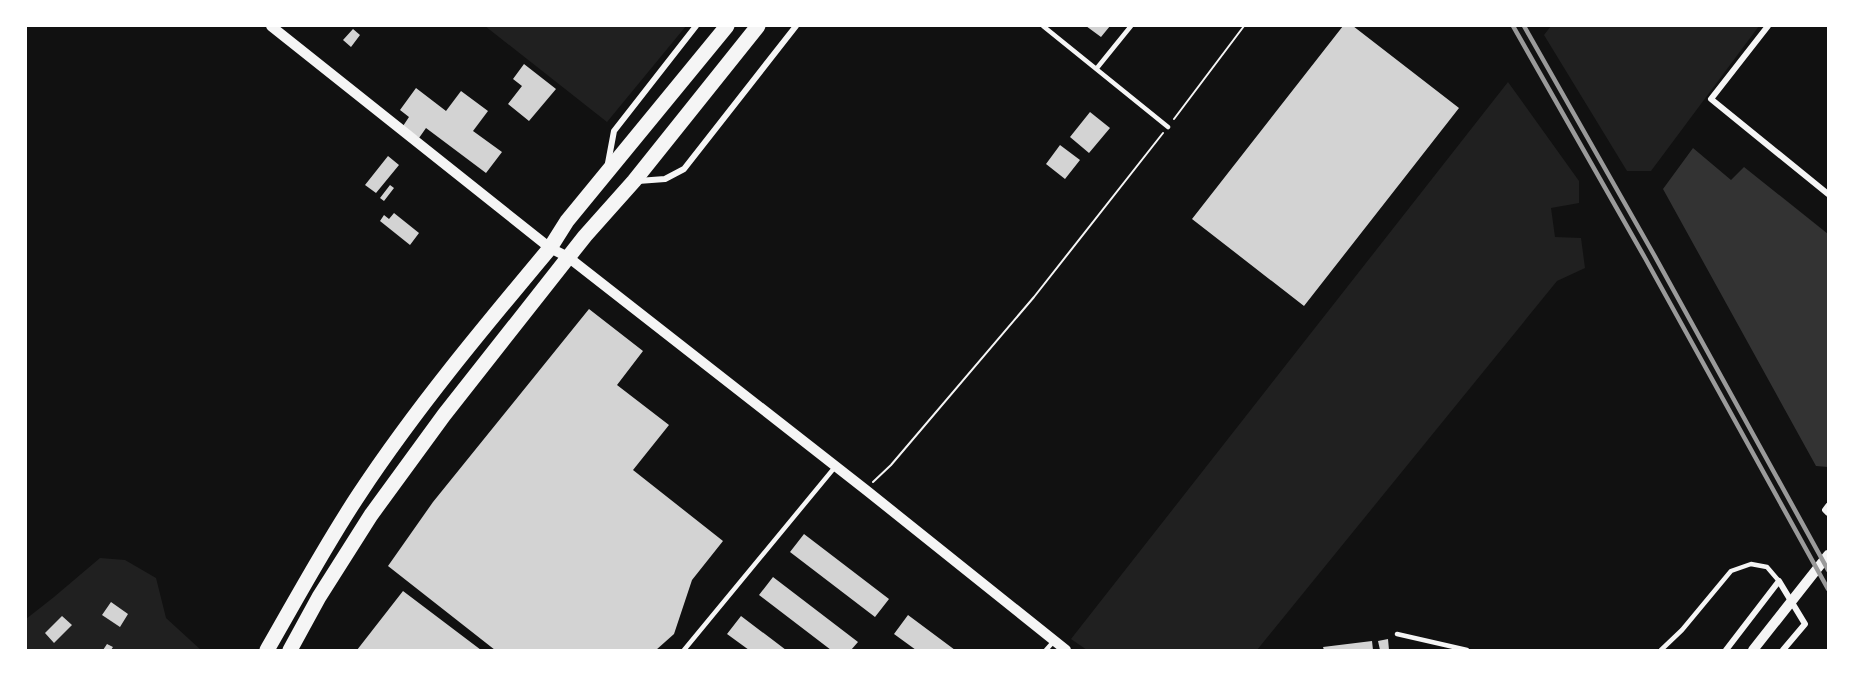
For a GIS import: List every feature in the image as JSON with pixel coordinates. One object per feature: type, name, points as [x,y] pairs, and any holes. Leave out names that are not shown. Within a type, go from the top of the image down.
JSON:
[{"type":"highway","points":[[267,651],[332,537],[381,462],[550,248],[567,222],[727,26]]},
{"type":"highway","points":[[290,651],[319,597],[393,483],[568,257],[634,181],[758,26]]},
{"type":"street","points":[[271,26],[550,248],[568,257],[866,490],[1066,651]]},
{"type":"street","points":[[606,176],[614,131],[696,26]]},
{"type":"street","points":[[634,181],[665,178],[684,170],[796,26]]},
{"type":"street","points":[[1768,26],[1711,99],[1828,194]]},
{"type":"street","points":[[1753,651],[1828,555]]},
{"type":"street","points":[[1726,651],[1779,581],[1805,624],[1784,651]]},
{"type":"lane","points":[[1043,26],[1168,127]]},
{"type":"lane","points":[[1097,68],[1131,26]]},
{"type":"lane","points":[[684,651],[835,466]]},
{"type":"lane","points":[[1661,651],[1682,630],[1731,571],[1751,564],[1767,567],[1779,581]]},
{"type":"lane","points":[[1397,634],[1467,651]]},
{"type":"lane","points":[[1046,651],[1054,641]]},
{"type":"path","points":[[866,490],[891,465],[1035,297],[1244,26]]},
{"type":"shaded area","points":[[485,26],[686,26],[607,122]]},
{"type":"shaded area","points":[[1551,26],[1759,26],[1651,171],[1627,171],[1544,35]]},
{"type":"shaded area","points":[[1508,82],[1579,181],[1579,203],[1551,208],[1555,237],[1581,238],[1585,268],[1557,281],[1257,650],[1087,650],[1071,639]]},
{"type":"shaded area","points":[[1693,148],[1731,180],[1744,167],[1828,234],[1828,467],[1816,466],[1663,189]]},
{"type":"shaded area","points":[[100,558],[125,560],[156,578],[166,618],[201,650],[26,650],[26,619]]},
{"type":"building","points":[[1086,26],[1110,26],[1101,37]]},
{"type":"building","points":[[1343,26],[1353,26],[1459,108],[1304,306],[1192,219]]},
{"type":"building","points":[[353,29],[360,35],[351,47],[343,40]]},
{"type":"building","points":[[524,64],[556,89],[529,121],[508,104],[522,86],[513,79]]},
{"type":"building","points":[[416,88],[446,111],[461,91],[488,111],[473,131],[502,152],[486,173],[426,128],[419,138],[403,126],[409,117],[400,110]]},
{"type":"building","points":[[1090,112],[1110,128],[1089,153],[1070,137]]},
{"type":"building","points":[[1060,145],[1080,160],[1065,179],[1046,164]]},
{"type":"building","points":[[388,156],[399,165],[376,193],[365,185]]},
{"type":"building","points":[[390,185],[394,188],[384,201],[380,198]]},
{"type":"building","points":[[394,213],[419,233],[410,245],[380,221],[384,215],[389,219]]},
{"type":"building","points":[[589,309],[643,351],[617,385],[669,425],[633,470],[723,541],[692,580],[674,634],[656,650],[495,650],[388,566],[433,502]]},
{"type":"building","points":[[804,534],[889,599],[875,617],[790,552]]},
{"type":"building","points":[[773,577],[858,642],[851,650],[831,650],[759,595]]},
{"type":"building","points":[[403,591],[481,650],[357,650]]},
{"type":"building","points":[[111,602],[128,614],[120,627],[102,615]]},
{"type":"building","points":[[908,615],[955,650],[916,650],[894,634]]},
{"type":"building","points":[[62,616],[72,625],[54,643],[45,633]]},
{"type":"building","points":[[741,616],[786,650],[749,650],[727,634]]},
{"type":"building","points":[[1388,639],[1389,650],[1380,650],[1378,641]]},
{"type":"building","points":[[1372,641],[1373,650],[1324,650],[1323,647]]},
{"type":"building","points":[[107,644],[113,647],[111,650],[103,650]]},
{"type":"railway","points":[[1513,26],[1645,258],[1828,589]]},
{"type":"railway","points":[[1524,26],[1653,253],[1828,570]]}]
